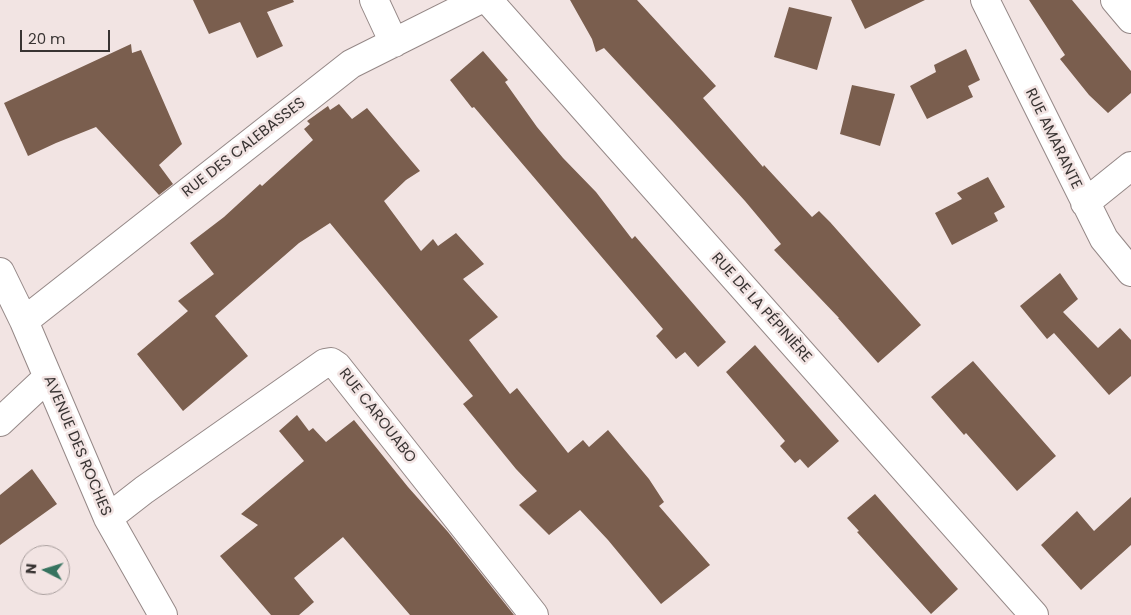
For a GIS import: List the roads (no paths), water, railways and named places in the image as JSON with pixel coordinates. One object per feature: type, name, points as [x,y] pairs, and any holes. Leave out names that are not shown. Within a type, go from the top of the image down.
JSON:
[{"type":"street","points":[[374,0],[394,42]]},
{"type":"street","name":"RUE DES CALEBASSES","points":[[24,321],[351,64],[479,0]]},
{"type":"street","name":"RUE DE LA PÉPINIÈRE","points":[[488,0],[1034,615]]},
{"type":"street","name":"RUE AMARANTE","points":[[985,0],[1104,239],[1131,272]]},
{"type":"street","points":[[1115,0],[1131,19]]},
{"type":"street","points":[[1085,203],[1131,166]]},
{"type":"street","name":"AVENUE DES ROCHES","points":[[0,272],[24,321],[108,518],[163,615]]},
{"type":"street","name":"RUE CAROUABO","points":[[108,518],[325,363],[331,362],[337,366],[534,615]]},
{"type":"street","points":[[0,422],[48,377]]}]
